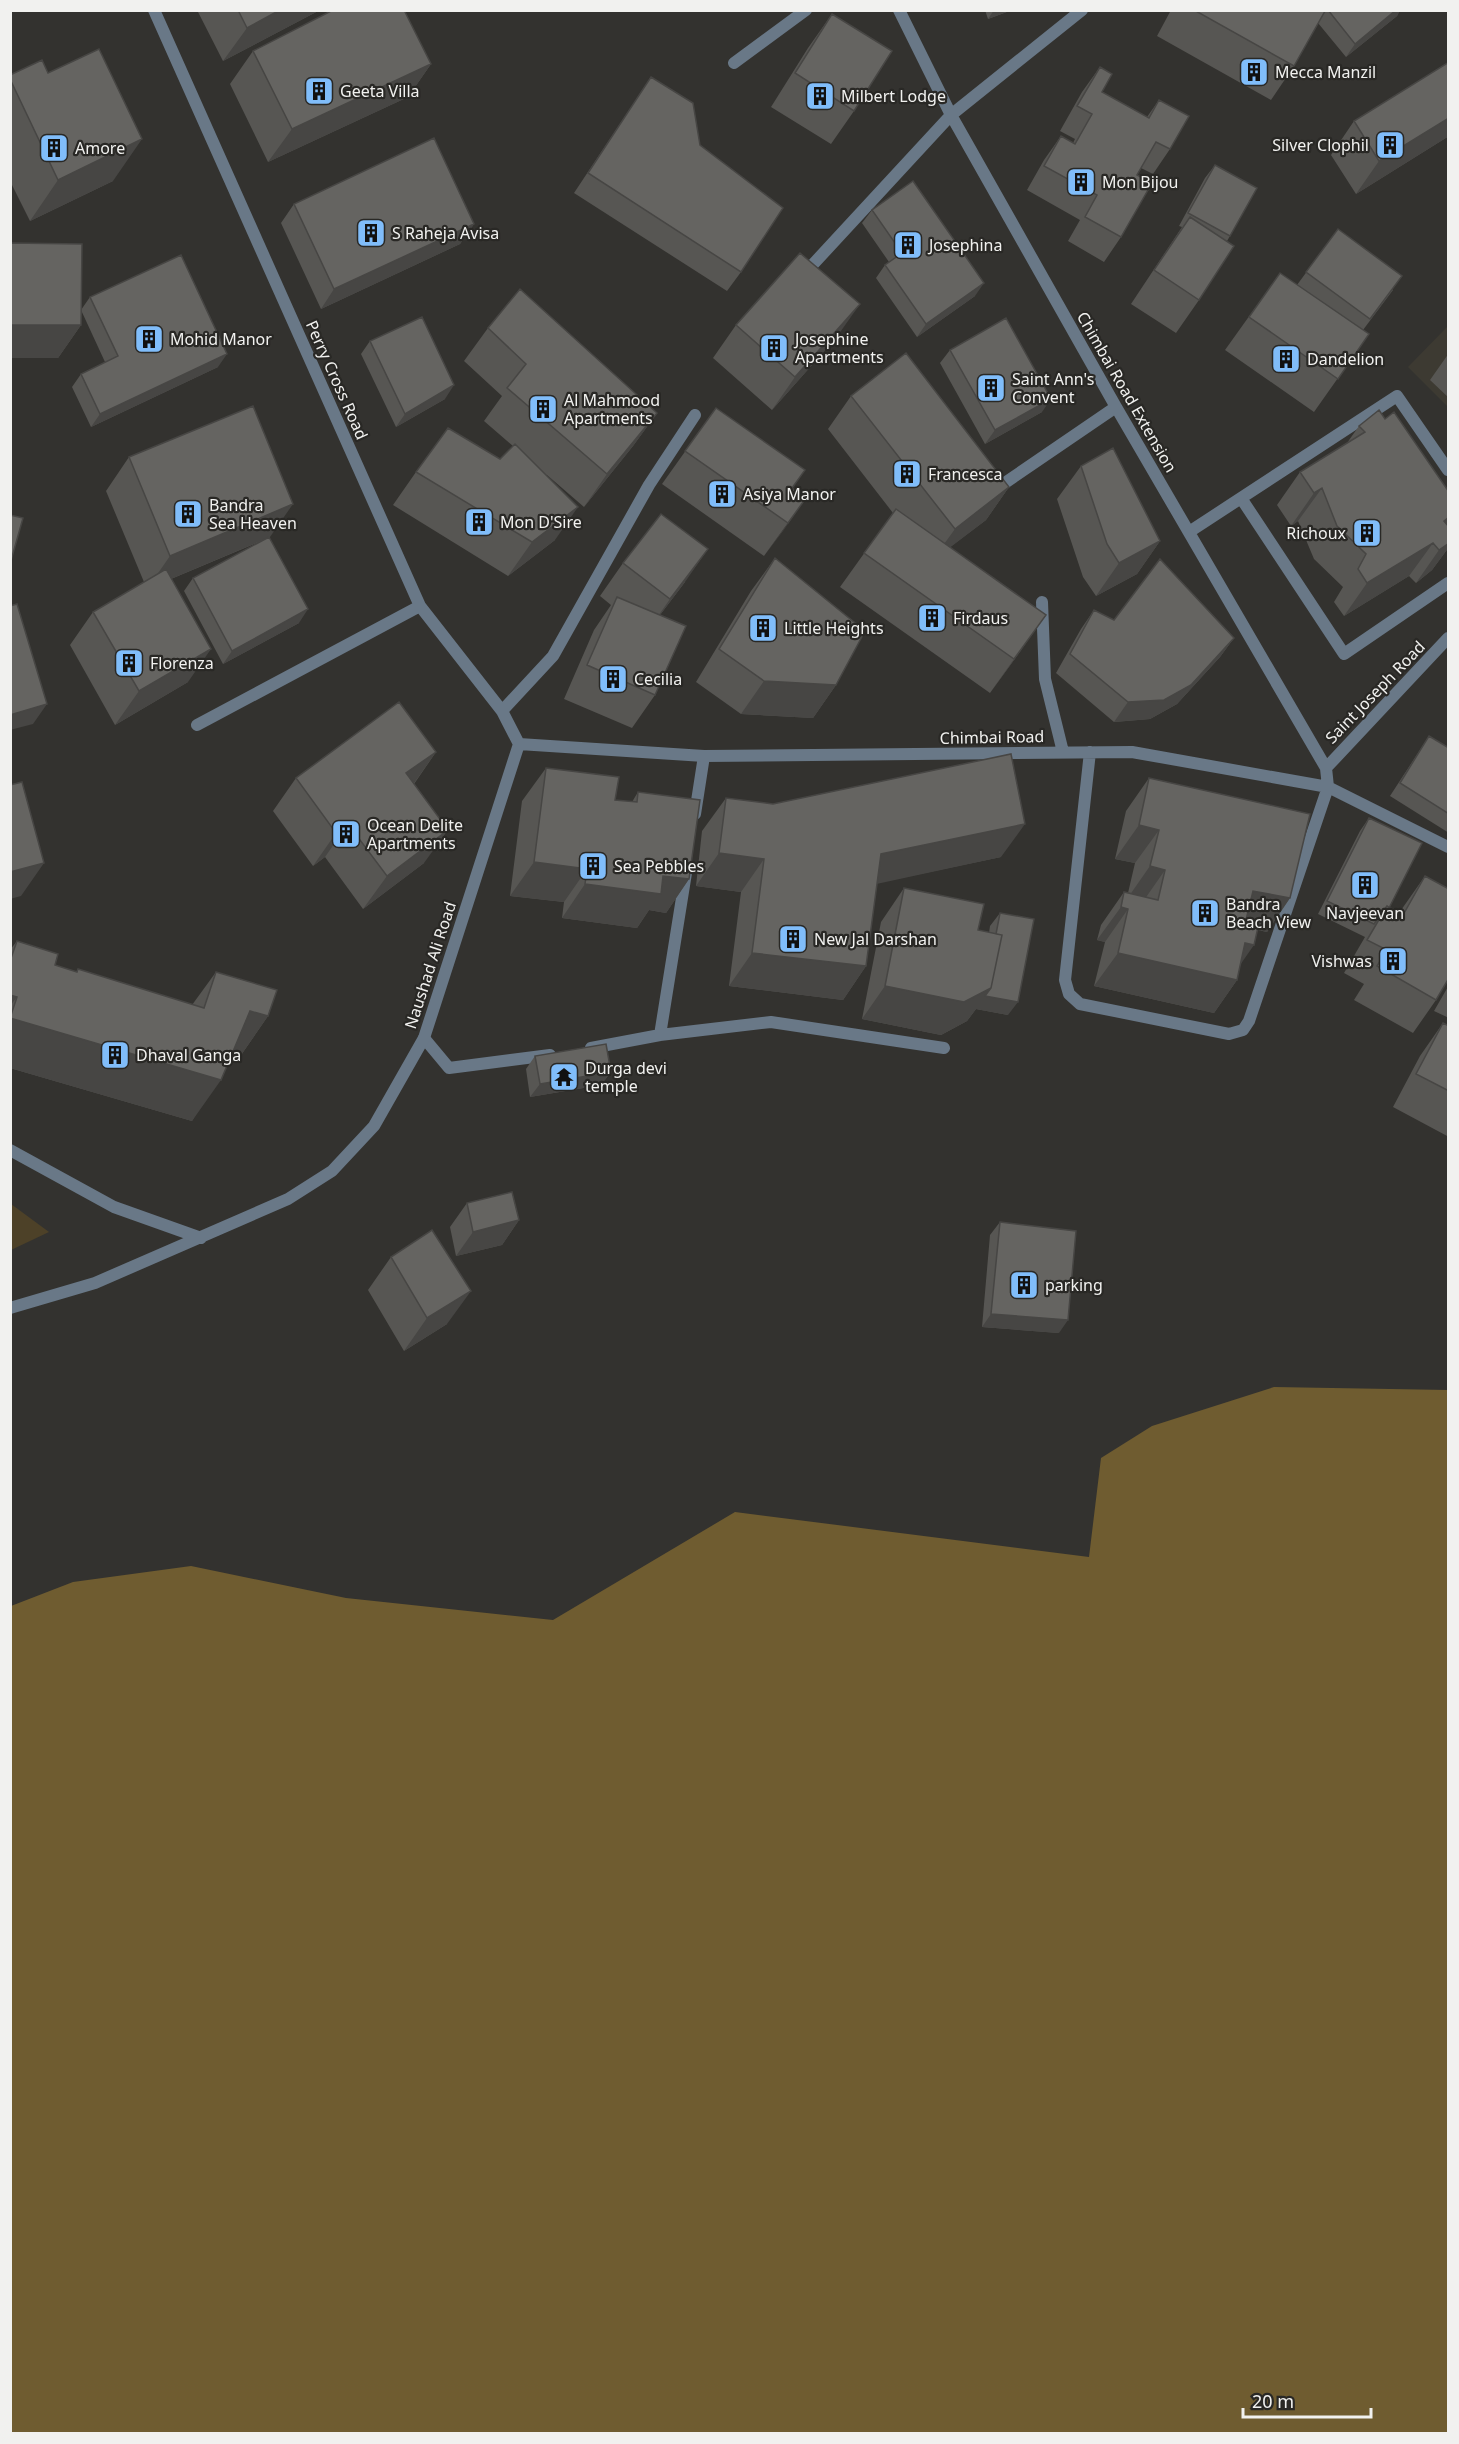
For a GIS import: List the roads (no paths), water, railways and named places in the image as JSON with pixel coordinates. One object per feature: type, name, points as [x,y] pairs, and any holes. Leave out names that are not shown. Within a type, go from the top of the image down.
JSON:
[{"type":"street","name":"Perry Cross Road","points":[[154,10],[420,606],[502,711],[519,744]]},
{"type":"street","points":[[734,63],[806,10]]},
{"type":"street","name":"Chimbai Road Extension","points":[[899,10],[951,115],[1116,407],[1326,768],[1328,787]]},
{"type":"street","points":[[805,273],[951,115],[1082,10]]},
{"type":"street","points":[[1189,532],[1397,396],[1449,470]]},
{"type":"street","points":[[996,489],[1116,407]]},
{"type":"street","points":[[502,711],[553,656],[649,485],[695,415]]},
{"type":"street","points":[[1241,498],[1344,654],[1449,583]]},
{"type":"street","points":[[1042,602],[1045,679],[1063,752]]},
{"type":"street","points":[[197,725],[420,606]]},
{"type":"street","name":"Saint Joseph Road","points":[[1326,768],[1449,638]]},
{"type":"street","name":"Chimbai Road","points":[[519,744],[705,756],[1132,752],[1328,787],[1449,847]]},
{"type":"street","name":"Naushad Ali Road","points":[[10,1308],[95,1283],[288,1199],[332,1171],[374,1126],[424,1038],[519,744]]},
{"type":"street","points":[[1090,752],[1065,980],[1069,994],[1080,1004],[1228,1034],[1243,1030],[1249,1021],[1328,787]]},
{"type":"street","points":[[693,829],[705,756]]},
{"type":"street","points":[[660,1035],[687,863]]},
{"type":"street","points":[[583,1050],[660,1035],[771,1022],[944,1048]]},
{"type":"street","points":[[424,1038],[449,1068],[563,1053]]},
{"type":"street","points":[[10,1150],[114,1207],[201,1238]]},
{"type":"place","name":"Mecca Manzil","points":[[1254,72]]},
{"type":"place","name":"Geeta Villa","points":[[319,91]]},
{"type":"place","name":"Milbert Lodge","points":[[820,96]]},
{"type":"place","name":"Silver Clophil","points":[[1390,145]]},
{"type":"place","name":"Amore","points":[[54,148]]},
{"type":"place","name":"Mon Bijou","points":[[1081,182]]},
{"type":"place","name":"S Raheja Avisa","points":[[371,233]]},
{"type":"place","name":"Josephina","points":[[908,245]]},
{"type":"place","name":"Mohid Manor","points":[[149,339]]},
{"type":"place","name":"Josephine Apartments","points":[[774,348]]},
{"type":"place","name":"Dandelion","points":[[1286,359]]},
{"type":"place","name":"Saint Ann's Convent","points":[[991,388]]},
{"type":"place","name":"Al Mahmood Apartments","points":[[543,409]]},
{"type":"place","name":"Francesca","points":[[907,474]]},
{"type":"place","name":"Asiya Manor","points":[[722,494]]},
{"type":"place","name":"Bandra Sea Heaven","points":[[188,514]]},
{"type":"place","name":"Mon D'Sire","points":[[479,522]]},
{"type":"place","name":"Richoux","points":[[1367,533]]},
{"type":"place","name":"Firdaus","points":[[932,618]]},
{"type":"place","name":"Little Heights","points":[[763,628]]},
{"type":"place","name":"Florenza","points":[[129,663]]},
{"type":"place","name":"Cecilia","points":[[613,679]]},
{"type":"place","name":"Ocean Delite Apartments","points":[[346,834]]},
{"type":"place","name":"Sea Pebbles","points":[[593,866]]},
{"type":"place","name":"Navjeevan","points":[[1365,885]]},
{"type":"place","name":"Bandra Beach View","points":[[1205,913]]},
{"type":"place","name":"New Jal Darshan","points":[[793,939]]},
{"type":"place","name":"Vishwas","points":[[1393,961]]},
{"type":"place","name":"Dhaval Ganga","points":[[115,1055]]},
{"type":"place","name":"Durga devi temple","points":[[564,1077]]},
{"type":"place","name":"parking","points":[[1024,1285]]}]
